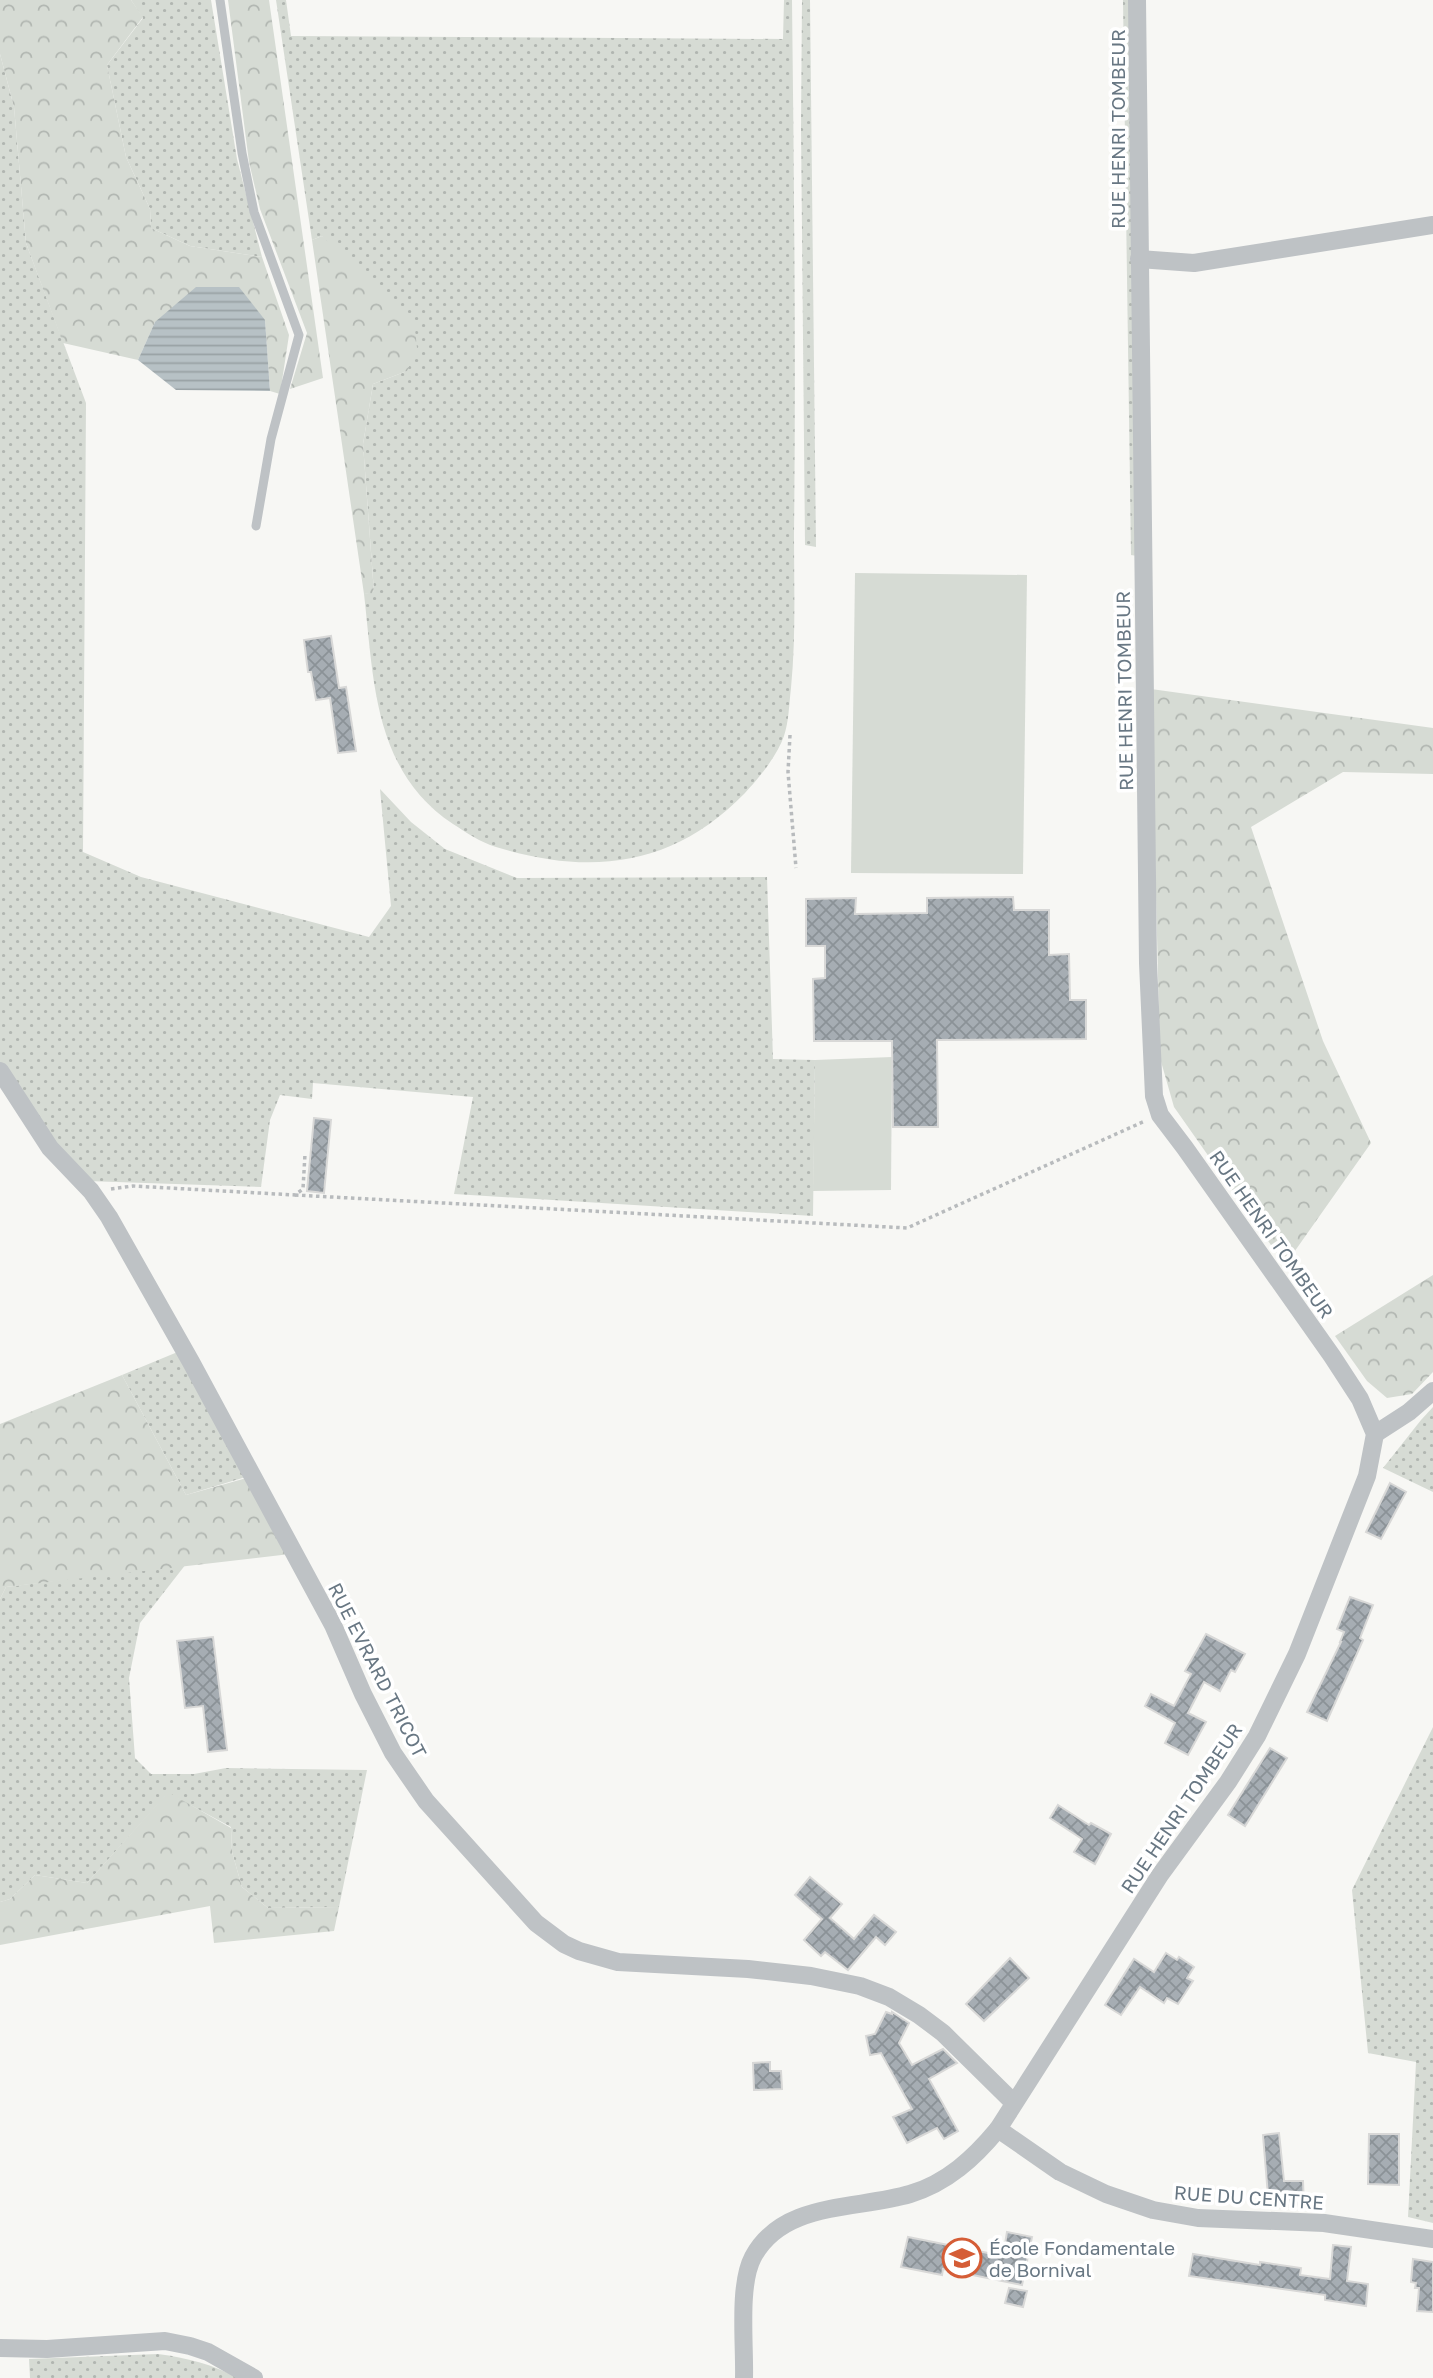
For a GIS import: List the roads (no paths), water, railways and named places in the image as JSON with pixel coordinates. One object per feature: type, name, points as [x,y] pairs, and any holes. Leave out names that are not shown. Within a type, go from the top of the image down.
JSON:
[{"type":"street","name":"RUE HENRI TOMBEUR","points":[[744,2378],[745,2288],[753,2258],[773,2230],[798,2216],[910,2194],[934,2184],[958,2170],[979,2152],[998,2129],[1160,1875],[1228,1782],[1257,1736],[1297,1654],[1367,1476],[1375,1434],[1360,1399],[1332,1356],[1160,1115],[1154,1096],[1148,963],[1137,0]]},
{"type":"street","points":[[1139,258],[1194,263],[1433,225]]},
{"type":"street","name":"RUE EVRARD TRICOT","points":[[0,1071],[50,1148],[91,1191],[109,1217],[198,1374],[333,1625],[363,1694],[393,1753],[426,1801],[536,1923],[579,1951],[618,1962],[796,1974],[860,1986],[889,1997],[943,2033],[1014,2103]]},
{"type":"street","points":[[1375,1434],[1409,1412],[1433,1391]]},
{"type":"street","name":"RUE DU CENTRE","points":[[998,2129],[1060,2172],[1106,2194],[1153,2210],[1198,2218],[1324,2223],[1433,2239]]},
{"type":"street","points":[[0,2348],[47,2349],[165,2342],[190,2346],[208,2353],[254,2378]]},
{"type":"lane","points":[[220,0],[242,153],[254,212],[299,335],[271,439],[256,526]]},
{"type":"place","name":"École Fondamentale de Bornival","points":[[962,2258]]}]
